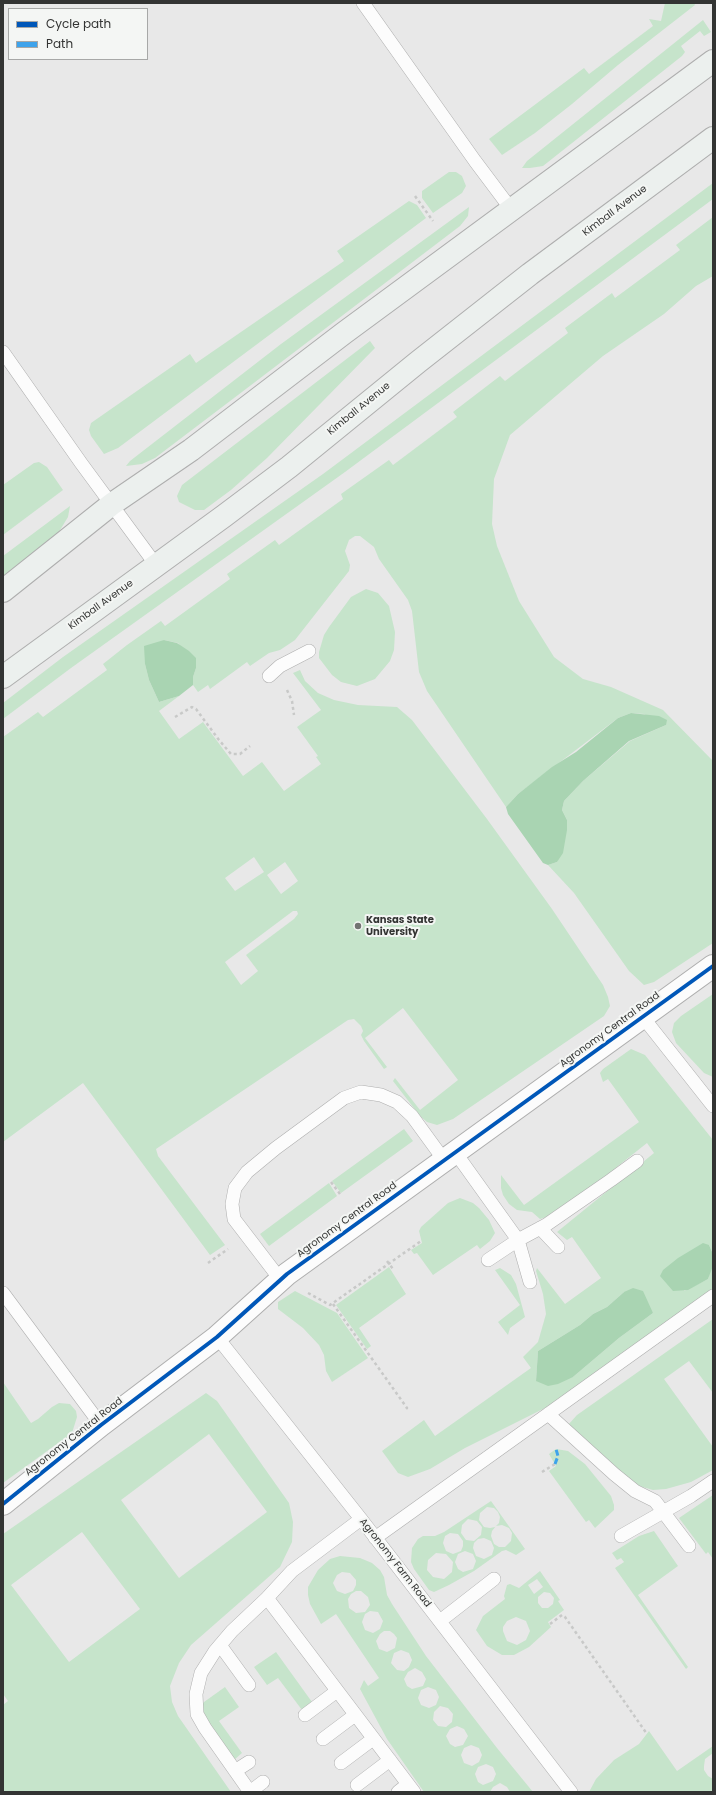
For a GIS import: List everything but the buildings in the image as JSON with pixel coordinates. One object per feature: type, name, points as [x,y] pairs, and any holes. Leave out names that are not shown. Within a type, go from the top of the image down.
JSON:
[{"type":"main road","points":[[3,591],[112,504],[191,450],[511,209],[713,61]]},
{"type":"main road","name":"Kimball Avenue","points":[[3,678],[289,467],[418,362],[530,274],[713,138]]},
{"type":"street","name":"Agronomy Central Road","points":[[3,1504],[101,1425],[217,1337],[280,1279],[713,966]]},
{"type":"lane","points":[[363,3],[511,209]]},
{"type":"lane","points":[[3,352],[156,565]]},
{"type":"lane","points":[[269,676],[296,656],[309,651]]},
{"type":"lane","points":[[642,1016],[713,1106]]},
{"type":"lane","points":[[280,1279],[234,1219],[232,1204],[235,1188],[248,1172],[265,1157],[344,1098],[361,1092],[381,1095],[397,1102],[450,1156],[518,1240],[530,1282]]},
{"type":"lane","points":[[488,1260],[518,1240],[540,1228],[637,1161]]},
{"type":"lane","points":[[540,1228],[558,1247]]},
{"type":"lane","points":[[3,1293],[101,1425]]},
{"type":"lane","points":[[375,1538],[713,1296]]},
{"type":"lane","name":"Agronomy Farm Road","points":[[217,1337],[361,1519],[571,1792]]},
{"type":"lane","points":[[548,1414],[635,1491],[656,1501],[689,1546]]},
{"type":"lane","points":[[621,1536],[691,1496],[713,1481]]},
{"type":"lane","points":[[263,1782],[250,1792],[205,1728],[198,1714],[196,1694],[201,1673],[232,1630],[267,1598],[292,1571],[361,1519]]},
{"type":"lane","points":[[440,1621],[494,1579]]},
{"type":"lane","points":[[267,1598],[390,1760],[407,1789]]},
{"type":"lane","points":[[220,1645],[249,1685]]},
{"type":"lane","points":[[305,1715],[337,1692]]},
{"type":"lane","points":[[323,1739],[355,1715]]},
{"type":"lane","points":[[341,1763],[373,1739]]},
{"type":"lane","points":[[357,1785],[390,1760]]},
{"type":"lane","points":[[236,1771],[249,1762]]},
{"type":"path","points":[[415,196],[433,221]]},
{"type":"path","points":[[175,717],[192,707],[196,709],[231,754],[240,754],[250,746]]},
{"type":"path","points":[[331,1182],[340,1194]]},
{"type":"path","points":[[304,1292],[330,1305],[333,1304],[388,1262],[421,1241]]},
{"type":"path","points":[[208,1263],[228,1249]]},
{"type":"path","points":[[388,1262],[393,1269]]},
{"type":"path","points":[[333,1304],[408,1408],[405,1410]]},
{"type":"path","points":[[542,1472],[554,1464]]},
{"type":"path","points":[[550,1624],[562,1615],[565,1617],[641,1729],[647,1734]]},
{"type":"green space","points":[[665,3],[694,3],[695,5],[618,65],[535,133],[502,155],[489,139],[584,68],[589,74],[653,26],[649,19],[661,21]]},
{"type":"green space","points":[[703,20],[711,32],[704,36],[700,31],[681,46],[685,52],[682,56],[543,166],[522,168],[527,161]]},
{"type":"green space","points":[[449,172],[456,172],[462,176],[466,186],[462,193],[433,213],[422,198],[422,191]]},
{"type":"green space","points":[[713,183],[713,199],[345,472],[71,668],[3,719],[3,703],[63,657],[323,474]]},
{"type":"green space","points":[[409,201],[417,205],[426,218],[118,448],[104,454],[91,436],[89,430],[91,423],[190,354],[196,363],[344,261],[337,251]]},
{"type":"green space","points":[[469,207],[468,216],[460,226],[155,458],[142,464],[126,466],[130,461],[281,344]]},
{"type":"green space","points":[[713,217],[713,276],[696,286],[664,314],[603,356],[510,435],[494,479],[492,524],[497,546],[519,601],[554,657],[583,679],[611,687],[663,710],[713,761],[713,943],[654,982],[644,985],[629,971],[574,893],[548,865],[557,862],[567,820],[562,810],[564,801],[583,781],[630,741],[666,725],[644,714],[631,713],[618,718],[518,794],[506,807],[427,691],[419,672],[412,611],[408,600],[379,559],[374,547],[360,536],[355,536],[349,540],[345,551],[350,565],[349,571],[295,640],[280,650],[269,653],[250,666],[247,662],[210,689],[208,685],[198,692],[193,685],[193,677],[196,668],[178,643],[164,640],[145,664],[149,680],[159,702],[179,696],[159,711],[179,739],[203,722],[243,776],[262,762],[284,791],[321,764],[316,757],[318,756],[297,727],[321,710],[293,673],[300,670],[305,681],[318,693],[334,700],[358,705],[397,707],[412,720],[487,819],[552,909],[603,985],[610,1006],[604,1016],[453,1119],[437,1125],[427,1122],[420,1116],[393,1081],[395,1078],[420,1110],[458,1080],[403,1008],[365,1038],[387,1067],[384,1069],[364,1041],[361,1035],[363,1031],[361,1026],[354,1019],[348,1020],[156,1149],[158,1156],[225,1245],[210,1255],[83,1083],[3,1142],[3,737],[38,712],[43,717],[107,670],[103,664],[127,645],[161,621],[165,626],[230,579],[227,574],[275,540],[279,545],[343,499],[341,494],[389,460],[393,465],[457,417],[453,412],[500,376],[505,381],[568,333],[565,328],[612,293],[615,298],[680,250],[676,245]],"holes":[[[254,857],[264,872],[235,891],[225,878]],[[285,862],[298,881],[281,894],[267,875]],[[293,911],[297,911],[298,914],[294,919],[246,955],[258,971],[241,985],[225,962]]]},
{"type":"green space","points":[[370,341],[375,348],[267,458],[231,490],[204,510],[195,510],[179,502],[177,496],[182,485]]},
{"type":"green space","points":[[39,462],[47,467],[63,490],[3,535],[3,485],[34,463]]},
{"type":"green space","points":[[70,506],[68,517],[57,535],[3,577],[3,556]]},
{"type":"green space","points":[[366,589],[378,593],[389,606],[395,632],[394,650],[390,661],[375,679],[357,686],[341,682],[332,675],[319,658],[319,652],[324,635],[351,597]]},
{"type":"green space","points":[[164,640],[177,643],[189,651],[196,658],[196,668],[193,677],[193,685],[179,696],[159,702],[149,680],[145,664],[144,646]]},
{"type":"green space","points":[[631,713],[659,716],[667,720],[666,725],[629,741],[583,781],[564,801],[562,810],[567,820],[567,830],[563,853],[557,862],[548,865],[543,863],[508,814],[506,807],[518,794],[552,767],[576,752],[618,718]]},
{"type":"green space","points":[[713,994],[713,1077],[704,1073],[676,1043],[672,1032],[674,1023],[681,1016]]},
{"type":"green space","points":[[631,1049],[645,1055],[713,1140],[713,1254],[709,1245],[684,1291],[708,1279],[713,1262],[713,1293],[555,1403],[465,1448],[430,1469],[408,1477],[398,1473],[382,1451],[424,1420],[435,1436],[531,1368],[523,1357],[538,1342],[546,1314],[543,1294],[536,1271],[537,1268],[565,1304],[601,1278],[572,1237],[567,1240],[557,1232],[654,1153],[647,1143],[606,1177],[546,1217],[540,1219],[532,1212],[517,1210],[509,1204],[503,1195],[501,1188],[501,1175],[524,1205],[639,1122],[608,1079],[603,1082],[600,1073],[603,1069]],"holes":[[[624,1292],[653,1313],[619,1338],[573,1377],[536,1381],[538,1351],[580,1325],[593,1314],[607,1307]]]},
{"type":"green space","points":[[404,1129],[413,1141],[341,1193],[332,1181]]},
{"type":"green space","points":[[329,1183],[337,1196],[269,1246],[260,1234]]},
{"type":"green space","points":[[460,1198],[473,1203],[479,1208],[489,1220],[495,1233],[490,1241],[480,1249],[477,1245],[433,1275],[417,1253],[414,1254],[411,1250],[422,1243],[419,1231],[421,1227],[448,1203]]},
{"type":"green space","points":[[703,1243],[709,1245],[713,1254],[713,1266],[708,1279],[688,1290],[673,1291],[660,1276],[663,1270],[678,1258]]},
{"type":"green space","points":[[389,1267],[406,1294],[359,1328],[371,1346],[367,1349],[336,1305]]},
{"type":"green space","points":[[500,1268],[511,1275],[516,1284],[525,1317],[510,1328],[508,1335],[498,1322],[520,1305],[495,1270]]},
{"type":"green space","points":[[633,1288],[643,1291],[653,1313],[619,1338],[573,1377],[558,1384],[548,1386],[536,1381],[538,1351],[580,1325],[593,1314],[607,1307],[624,1292]]},
{"type":"green space","points":[[295,1291],[337,1313],[368,1358],[332,1382],[326,1371],[324,1355],[319,1345],[303,1328],[278,1309],[278,1302]]},
{"type":"green space","points":[[713,1319],[713,1393],[689,1361],[664,1379],[713,1447],[713,1470],[691,1482],[666,1489],[653,1490],[632,1484],[568,1425],[577,1415]]},
{"type":"green space","points":[[3,1382],[31,1423],[59,1403],[70,1404],[76,1411],[77,1417],[72,1433],[3,1483]]},
{"type":"green space","points":[[206,1393],[217,1401],[289,1503],[293,1522],[292,1542],[280,1567],[191,1645],[179,1663],[170,1686],[172,1702],[178,1716],[231,1792],[3,1792],[3,1705],[8,1701],[3,1694],[3,1534]],"holes":[[[209,1434],[267,1512],[179,1578],[121,1500]],[[82,1532],[140,1609],[69,1662],[11,1585]]]},
{"type":"green space","points":[[556,1449],[568,1451],[585,1464],[611,1496],[614,1510],[595,1528],[589,1520],[586,1522],[549,1471],[556,1466],[549,1454]]},
{"type":"green space","points":[[713,1495],[713,1559],[708,1552],[706,1554],[679,1518]]},
{"type":"green space","points":[[491,1501],[525,1549],[516,1555],[506,1550],[502,1551],[474,1571],[434,1592],[429,1590],[414,1569],[411,1562],[412,1548],[418,1539],[423,1536],[435,1536],[444,1532]],"holes":[[[487,1507],[494,1508],[498,1512],[500,1517],[499,1523],[495,1527],[484,1527],[479,1520],[480,1513]],[[468,1519],[477,1521],[482,1527],[481,1535],[474,1541],[466,1540],[461,1533],[462,1525]],[[502,1525],[509,1528],[512,1533],[511,1541],[505,1547],[499,1547],[494,1544],[491,1536],[492,1531],[496,1526]],[[450,1533],[458,1534],[463,1541],[463,1546],[461,1551],[453,1554],[446,1551],[443,1543],[445,1536]],[[484,1538],[491,1541],[494,1548],[492,1555],[484,1559],[476,1556],[473,1548],[474,1543],[478,1539]],[[465,1551],[473,1554],[476,1561],[473,1569],[463,1572],[458,1569],[455,1562],[458,1554]],[[436,1553],[446,1554],[453,1562],[452,1572],[444,1579],[433,1577],[427,1570],[428,1560]]]},
{"type":"green space","points":[[654,1531],[678,1566],[638,1595],[688,1667],[686,1669],[615,1568],[624,1562],[621,1558],[617,1560],[612,1553],[639,1536]]},
{"type":"green space","points":[[340,1556],[360,1558],[372,1563],[380,1570],[384,1577],[387,1595],[426,1656],[533,1792],[510,1792],[507,1787],[500,1783],[493,1787],[490,1792],[424,1792],[387,1739],[360,1689],[364,1680],[368,1686],[379,1678],[336,1614],[321,1624],[310,1604],[308,1587],[318,1570],[330,1559]],"holes":[[[342,1572],[350,1573],[356,1580],[356,1585],[353,1591],[345,1594],[337,1591],[333,1583],[337,1575]],[[356,1591],[361,1591],[368,1597],[370,1605],[365,1612],[356,1613],[349,1608],[348,1599],[351,1594]],[[370,1611],[378,1612],[383,1621],[380,1629],[373,1633],[365,1630],[362,1622],[365,1614]],[[384,1631],[390,1631],[394,1634],[397,1638],[395,1648],[387,1652],[379,1649],[376,1641],[380,1634]],[[401,1650],[409,1653],[412,1660],[409,1667],[404,1671],[397,1670],[391,1663],[394,1653]],[[415,1668],[422,1672],[426,1679],[423,1686],[412,1689],[407,1686],[404,1679],[408,1672]],[[428,1687],[436,1690],[439,1697],[436,1705],[429,1708],[421,1705],[418,1698],[421,1690]],[[440,1706],[448,1708],[453,1714],[452,1722],[446,1727],[438,1726],[433,1720],[434,1712]],[[457,1726],[464,1729],[468,1736],[463,1745],[455,1747],[450,1744],[446,1736],[450,1729]],[[471,1745],[479,1748],[482,1755],[479,1762],[472,1766],[464,1763],[461,1755],[464,1748]],[[486,1764],[493,1767],[496,1774],[493,1781],[483,1785],[478,1782],[475,1774],[478,1767]]]},
{"type":"green space","points":[[540,1571],[560,1600],[558,1601],[564,1610],[548,1622],[551,1627],[529,1647],[514,1655],[502,1655],[487,1646],[476,1630],[483,1616],[505,1599],[504,1596],[507,1585],[510,1584],[519,1588]],"holes":[[[537,1579],[543,1587],[534,1594],[528,1585]],[[544,1592],[550,1593],[554,1598],[553,1604],[548,1608],[542,1608],[538,1603],[538,1597]],[[516,1617],[526,1621],[530,1631],[526,1640],[517,1645],[507,1641],[503,1631],[503,1627],[507,1621]]]},
{"type":"green space","points":[[276,1652],[312,1702],[302,1710],[278,1678],[267,1685],[254,1667]]},
{"type":"green space","points":[[225,1687],[239,1707],[219,1721],[242,1753],[234,1760],[201,1714],[200,1707],[204,1702]]},
{"type":"green space","points":[[649,1731],[677,1771],[713,1746],[713,1753],[705,1759],[704,1770],[708,1776],[713,1779],[713,1792],[589,1792],[596,1779],[614,1760],[639,1744]]},
{"type":"marked path","points":[[555,1464],[558,1456],[556,1449]]},
{"type":"cycle path","points":[[3,1504],[101,1425],[217,1337],[287,1274],[713,966]]},
{"type":"place","name":"Kansas State University","points":[[358,926]]}]
